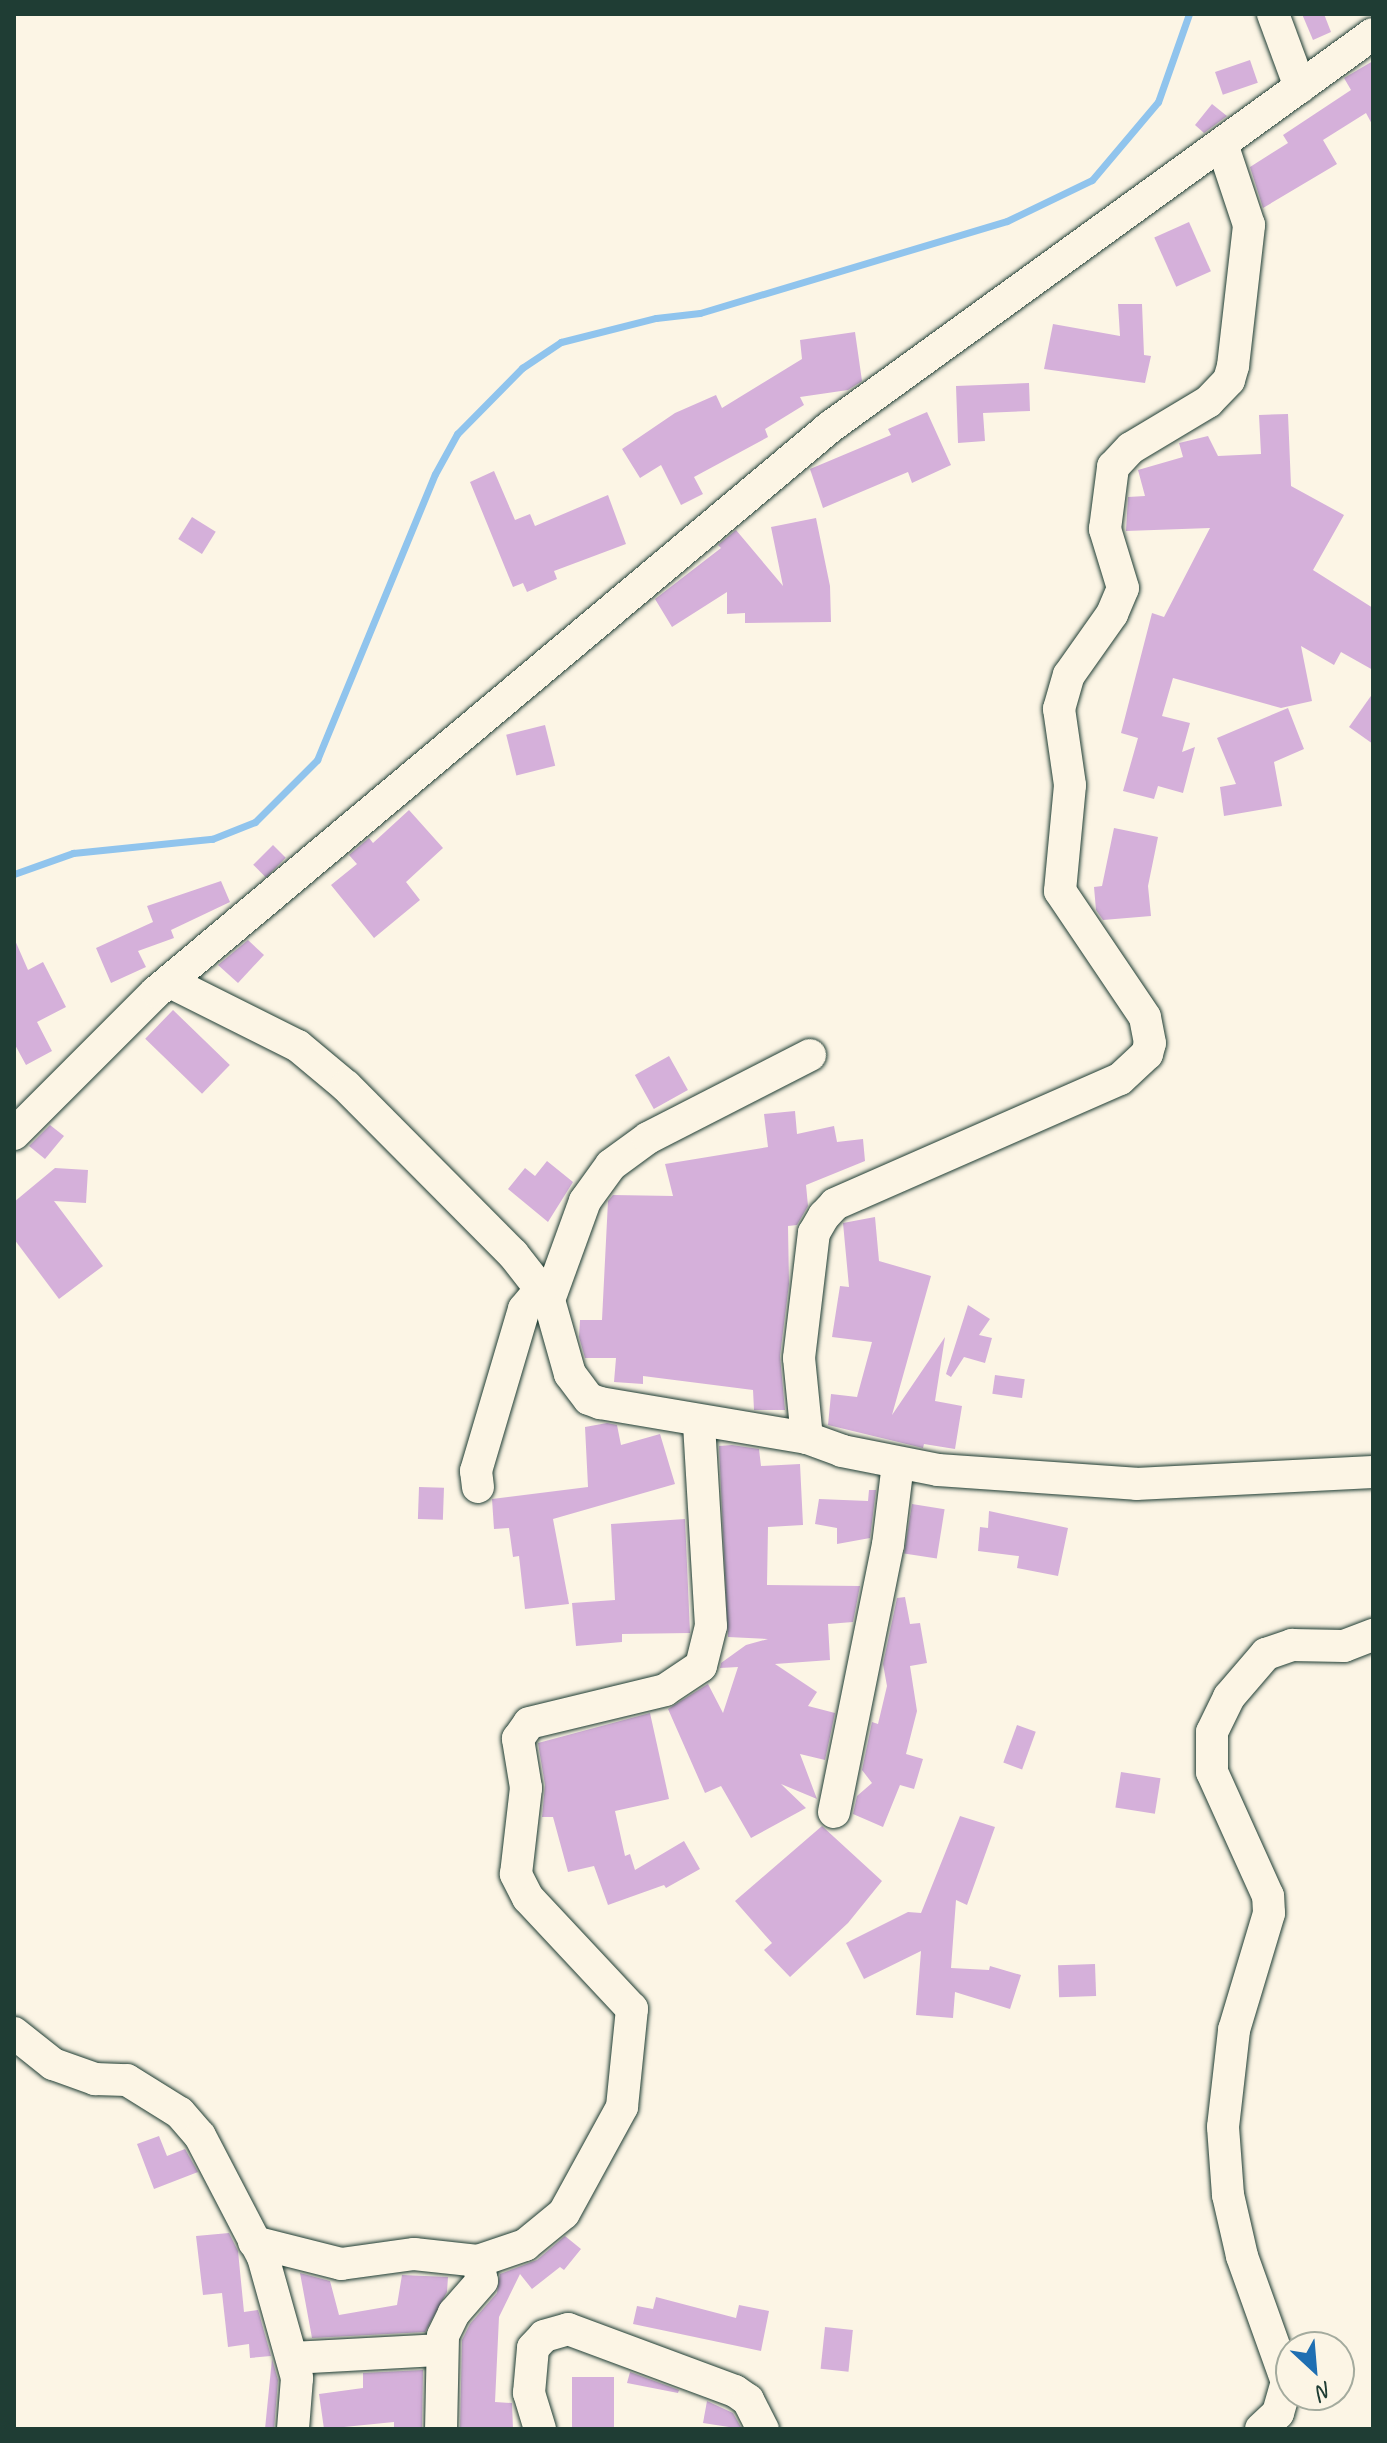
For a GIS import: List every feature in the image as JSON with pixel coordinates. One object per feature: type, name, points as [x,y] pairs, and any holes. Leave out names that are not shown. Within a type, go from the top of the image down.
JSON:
[{"type":"street","points":[[1273,14],[1300,87]]},
{"type":"street","points":[[14,1134],[170,982],[830,427],[1373,34]]},
{"type":"street","points":[[807,1438],[799,1358],[814,1233],[824,1216],[835,1204],[1120,1079],[1147,1054],[1150,1043],[1145,1017],[1060,891],[1070,785],[1059,709],[1069,675],[1112,614],[1123,588],[1105,529],[1113,467],[1131,448],[1208,402],[1229,380],[1249,225],[1222,144]]},
{"type":"street","points":[[170,982],[298,1046],[513,1254],[545,1294],[570,1374],[589,1399],[699,1424],[807,1438],[898,1464],[1136,1484],[1373,1472]]},
{"type":"street","points":[[478,1487],[476,1471],[524,1309],[545,1294],[585,1201],[611,1165],[648,1138],[810,1055]]},
{"type":"street","points":[[254,2242],[341,2264],[414,2254],[478,2261],[525,2245],[564,2213],[622,2107],[632,2009],[528,1898],[516,1874],[526,1788],[518,1739],[529,1723],[665,1690],[701,1666],[711,1626],[699,1424]]},
{"type":"street","points":[[834,1812],[888,1545],[898,1464]]},
{"type":"street","points":[[1261,2429],[1278,2413],[1287,2382],[1242,2256],[1228,2195],[1223,2127],[1234,2030],[1269,1913],[1268,1896],[1212,1772],[1212,1732],[1229,1697],[1266,1654],[1292,1645],[1344,1646],[1373,1635]]},
{"type":"street","points":[[14,2033],[53,2064],[95,2079],[127,2080],[180,2113],[200,2136],[254,2242],[292,2358],[297,2378],[293,2429]]},
{"type":"street","points":[[441,2429],[442,2350],[446,2323],[482,2281],[478,2261]]},
{"type":"street","points":[[540,2429],[529,2393],[533,2348],[544,2336],[568,2329],[735,2391],[748,2400],[763,2429]]},
{"type":"street","points":[[292,2358],[442,2350]]},
{"type":"building","points":[[1302,14],[1324,14],[1331,32],[1313,40]]},
{"type":"building","points":[[1250,60],[1258,83],[1223,95],[1215,72]]},
{"type":"building","points":[[1373,61],[1373,126],[1366,113],[1323,140],[1337,164],[1263,208],[1250,167],[1288,143],[1283,135],[1351,90],[1344,78]]},
{"type":"building","points":[[1212,104],[1227,116],[1204,133],[1195,125]]},
{"type":"building","points":[[1189,222],[1211,271],[1176,287],[1154,237]]},
{"type":"building","points":[[1118,304],[1142,304],[1144,355],[1151,356],[1145,383],[1044,369],[1053,324],[1120,336]]},
{"type":"building","points":[[855,332],[862,381],[848,390],[800,397],[804,405],[765,429],[768,437],[694,477],[703,494],[681,505],[661,465],[640,478],[622,449],[675,413],[716,395],[722,408],[802,359],[800,340]]},
{"type":"building","points":[[1029,383],[1030,411],[983,413],[985,441],[958,443],[956,386]]},
{"type":"building","points":[[927,412],[951,465],[912,483],[908,472],[823,508],[810,469],[891,435],[888,429]]},
{"type":"building","points":[[1288,414],[1291,486],[1344,515],[1313,570],[1373,608],[1373,670],[1341,652],[1334,665],[1301,646],[1312,701],[1281,708],[1173,678],[1162,716],[1190,723],[1182,752],[1195,747],[1183,793],[1158,786],[1154,799],[1123,791],[1138,738],[1121,733],[1152,613],[1164,617],[1210,528],[1126,531],[1128,497],[1145,496],[1138,470],[1183,457],[1179,443],[1208,436],[1218,456],[1261,454],[1259,415]]},
{"type":"building","points":[[494,471],[515,520],[530,514],[535,526],[608,495],[626,544],[554,571],[557,579],[527,592],[523,583],[513,587],[470,482]]},
{"type":"building","points":[[192,517],[216,532],[202,554],[178,539]]},
{"type":"building","points":[[816,518],[830,586],[831,622],[745,623],[745,613],[727,614],[727,592],[672,627],[655,599],[721,548],[718,545],[736,530],[783,586],[771,527]]},
{"type":"building","points":[[1373,693],[1373,744],[1349,727]]},
{"type":"building","points":[[1288,708],[1304,749],[1274,762],[1282,806],[1224,816],[1220,787],[1236,784],[1217,738]]},
{"type":"building","points":[[545,725],[555,766],[516,775],[506,735]]},
{"type":"building","points":[[409,810],[443,848],[406,882],[420,900],[374,938],[331,885],[357,864],[349,855],[369,838],[373,843]]},
{"type":"building","points":[[1114,828],[1158,837],[1148,886],[1151,916],[1103,920],[1096,910],[1094,887],[1102,886]]},
{"type":"building","points":[[273,845],[286,858],[266,878],[253,865]]},
{"type":"building","points":[[221,881],[230,902],[171,930],[174,938],[138,951],[146,967],[111,983],[96,948],[153,922],[147,906]]},
{"type":"building","points":[[14,938],[28,970],[43,962],[66,1007],[37,1022],[52,1051],[26,1065],[14,1043]]},
{"type":"building","points":[[248,940],[264,955],[238,983],[218,965]]},
{"type":"building","points":[[173,1010],[230,1065],[202,1094],[145,1039]]},
{"type":"building","points":[[669,1056],[688,1090],[654,1109],[635,1075]]},
{"type":"building","points":[[795,1111],[797,1134],[834,1126],[837,1142],[863,1139],[865,1161],[806,1185],[808,1206],[797,1225],[788,1226],[789,1284],[780,1356],[785,1410],[754,1410],[753,1390],[643,1376],[643,1384],[614,1382],[616,1358],[585,1358],[579,1337],[580,1320],[602,1320],[608,1201],[613,1195],[673,1196],[665,1164],[768,1147],[764,1114]]},
{"type":"building","points":[[50,1125],[64,1136],[45,1159],[29,1146]]},
{"type":"building","points":[[547,1161],[573,1182],[548,1222],[508,1189],[525,1168],[535,1176]]},
{"type":"building","points":[[55,1168],[88,1170],[86,1203],[54,1201],[103,1266],[59,1299],[14,1239],[14,1202]]},
{"type":"building","points":[[875,1217],[879,1261],[931,1276],[892,1415],[945,1337],[935,1401],[962,1406],[955,1449],[924,1444],[923,1448],[828,1425],[831,1394],[857,1397],[872,1342],[832,1337],[840,1286],[849,1287],[843,1223]]},
{"type":"building","points":[[968,1305],[990,1319],[979,1335],[992,1338],[985,1363],[964,1357],[951,1377],[946,1374]]},
{"type":"building","points":[[995,1375],[1025,1379],[1022,1398],[992,1394]]},
{"type":"building","points":[[607,1423],[617,1425],[621,1445],[660,1434],[675,1484],[553,1519],[569,1604],[525,1609],[519,1556],[513,1557],[509,1528],[494,1529],[492,1499],[588,1487],[585,1427]]},
{"type":"building","points":[[719,1446],[759,1449],[761,1466],[800,1464],[803,1525],[768,1527],[767,1585],[860,1586],[853,1622],[828,1624],[830,1660],[775,1664],[817,1692],[808,1706],[835,1713],[825,1760],[800,1754],[817,1799],[781,1784],[806,1808],[751,1838],[721,1786],[705,1793],[668,1709],[708,1684],[723,1713],[738,1667],[720,1668],[721,1663],[746,1645],[768,1639],[728,1637]]},
{"type":"building","points":[[419,1487],[444,1488],[443,1520],[418,1519]]},
{"type":"building","points":[[869,1490],[876,1490],[870,1538],[837,1544],[837,1528],[815,1524],[819,1499],[868,1501]]},
{"type":"building","points":[[912,1504],[945,1509],[937,1559],[904,1553]]},
{"type":"building","points":[[989,1511],[1068,1528],[1058,1576],[1017,1568],[1019,1556],[978,1551],[980,1527],[988,1528]]},
{"type":"building","points":[[685,1519],[690,1633],[622,1634],[622,1642],[576,1646],[572,1603],[615,1600],[611,1524]]},
{"type":"building","points":[[905,1597],[910,1624],[920,1623],[927,1663],[910,1666],[917,1711],[906,1754],[923,1759],[914,1789],[900,1785],[883,1827],[853,1814],[857,1796],[872,1783],[862,1770],[872,1722],[878,1724],[887,1686],[883,1664],[897,1598]]},
{"type":"building","points":[[650,1713],[669,1799],[615,1811],[625,1856],[630,1854],[635,1870],[684,1841],[700,1869],[666,1888],[664,1885],[608,1905],[594,1866],[568,1872],[553,1817],[542,1817],[545,1785],[538,1743]]},
{"type":"building","points":[[1017,1725],[1036,1732],[1022,1769],[1003,1763]]},
{"type":"building","points":[[1121,1772],[1161,1778],[1155,1814],[1115,1808]]},
{"type":"building","points":[[960,1816],[995,1827],[967,1905],[956,1900],[951,1968],[989,1970],[990,1966],[1021,1975],[1010,2009],[955,1992],[953,2018],[916,2015],[921,1951],[864,1979],[846,1943],[908,1912],[921,1913]]},
{"type":"building","points":[[822,1826],[882,1881],[848,1923],[790,1977],[764,1950],[772,1943],[735,1901]]},
{"type":"building","points":[[1095,1964],[1096,1996],[1059,1997],[1058,1965]]},
{"type":"building","points":[[159,2136],[167,2156],[185,2149],[198,2172],[154,2189],[137,2144]]},
{"type":"building","points":[[229,2233],[238,2251],[244,2312],[258,2310],[271,2356],[250,2358],[249,2344],[228,2347],[222,2293],[203,2295],[196,2236]]},
{"type":"building","points":[[565,2236],[581,2249],[564,2270],[560,2267],[532,2289],[520,2274],[499,2317],[495,2402],[512,2403],[513,2429],[460,2429],[462,2340],[470,2324],[497,2293],[500,2274],[537,2260]]},
{"type":"building","points":[[300,2273],[330,2281],[339,2315],[397,2305],[402,2275],[448,2277],[447,2292],[425,2332],[312,2338]]},
{"type":"building","points":[[656,2297],[736,2318],[739,2305],[769,2311],[761,2351],[633,2324],[637,2306],[653,2309]]},
{"type":"building","points":[[825,2327],[853,2330],[848,2372],[821,2369]]},
{"type":"building","points":[[272,2359],[278,2380],[274,2429],[265,2429]]},
{"type":"building","points":[[423,2370],[422,2429],[394,2429],[394,2422],[324,2429],[319,2394],[363,2388],[363,2373]]},
{"type":"building","points":[[630,2372],[679,2390],[678,2393],[627,2383]]},
{"type":"building","points":[[572,2377],[614,2377],[614,2429],[572,2429]]},
{"type":"building","points":[[707,2401],[733,2413],[742,2429],[703,2423]]},
{"type":"waterway","points":[[14,874],[73,853],[212,839],[255,822],[317,760],[435,474],[457,434],[522,368],[561,342],[656,318],[700,313],[1007,221],[1092,180],[1158,102],[1189,14]]}]
